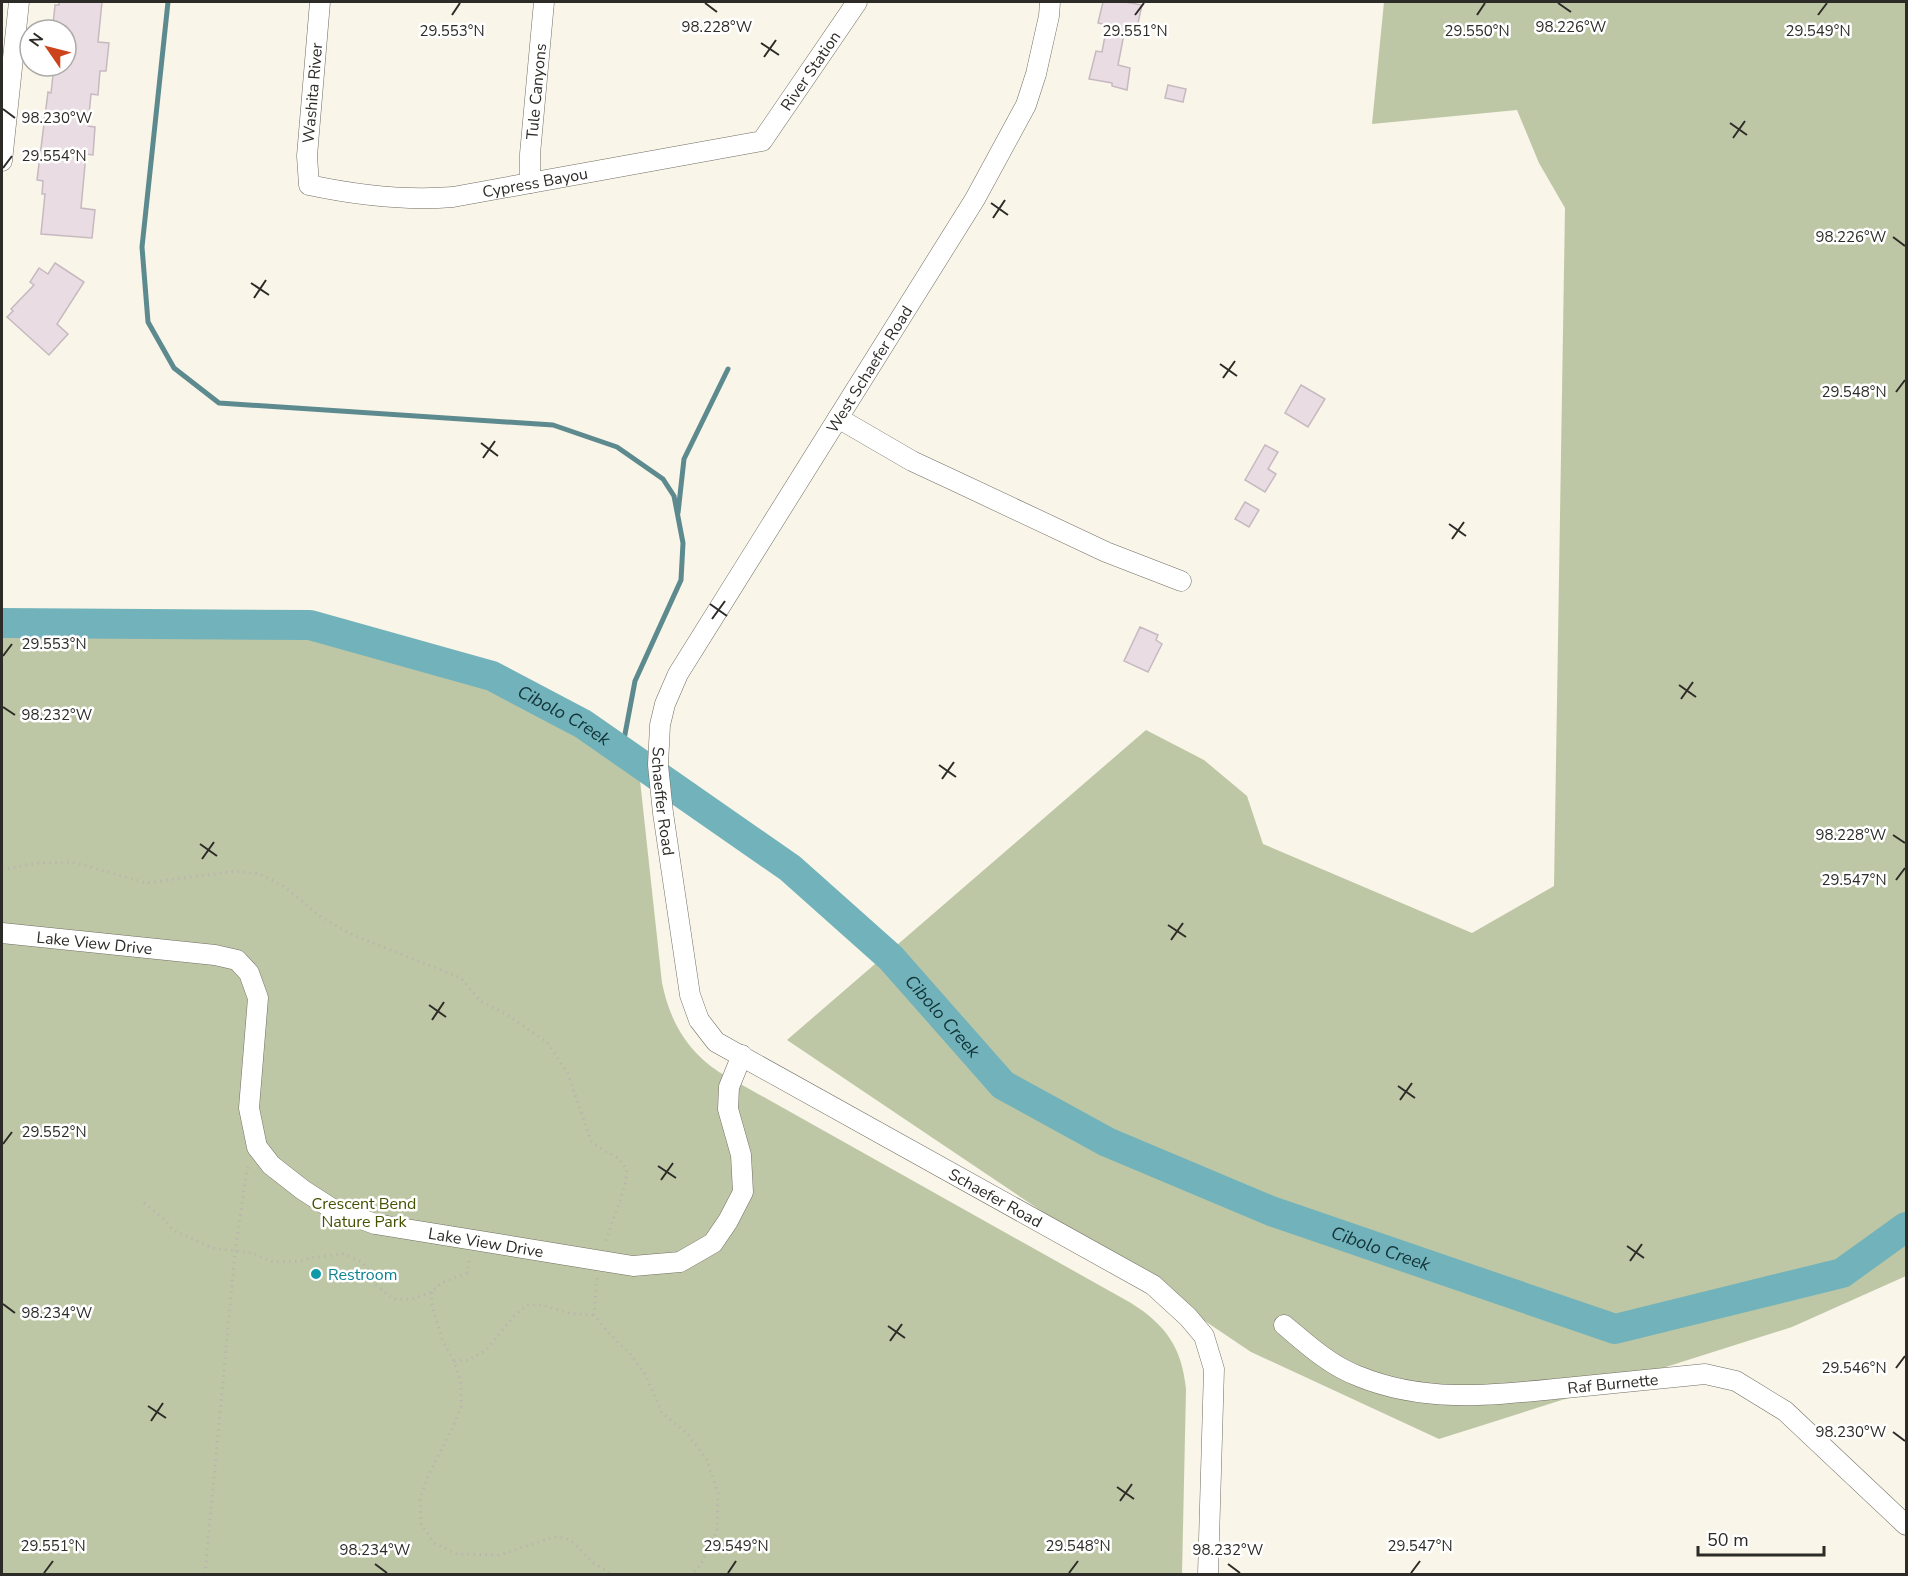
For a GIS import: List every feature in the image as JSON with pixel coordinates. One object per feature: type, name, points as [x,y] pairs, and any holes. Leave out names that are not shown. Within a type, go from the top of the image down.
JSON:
[{"type":"street","points":[[2,161],[19,2]]},
{"type":"street","name":"Washita River","points":[[309,185],[307,156],[320,2]]},
{"type":"street","name":"Tule Canyons","points":[[530,183],[530,154],[544,2]]},
{"type":"street","name":"River Station","points":[[762,141],[857,2]]},
{"type":"street","name":"West Schaefer Road","points":[[660,725],[665,704],[678,674],[975,199],[1026,105],[1036,74],[1050,2]]},
{"type":"street","name":"Cypress Bayou","points":[[309,185],[346,193],[424,199],[453,197],[762,141]]},
{"type":"street","points":[[838,418],[904,456],[955,481],[1106,552],[1181,581]]},
{"type":"street","name":"Schaeffer Road","points":[[660,725],[658,765],[673,877]]},
{"type":"street","name":"Schaefer Road","points":[[673,877],[690,995],[699,1020],[717,1042],[1153,1286],[1188,1317],[1204,1336],[1214,1369],[1209,1575]]},
{"type":"street","name":"Lake View Drive","points":[[2,933],[215,955],[237,960],[249,973],[258,998],[249,1108],[258,1147],[271,1165],[303,1190],[331,1208],[375,1224],[633,1266],[680,1262],[713,1243],[728,1221],[743,1191],[741,1155],[728,1109],[729,1087],[742,1055]]},
{"type":"street","name":"Raf Burnette","points":[[1284,1325],[1325,1359],[1358,1377],[1400,1388],[1448,1396],[1487,1396],[1706,1374],[1736,1381],[1785,1411],[1906,1526]]},
{"type":"path","points":[[2,870],[37,862],[73,862],[146,884],[237,871],[260,874],[285,887],[321,917],[353,935],[461,978],[480,1000],[506,1014],[547,1042],[568,1074],[591,1141],[618,1158],[627,1170],[625,1186],[600,1261],[594,1314],[645,1374],[663,1413],[687,1433],[707,1460],[718,1493],[717,1531],[700,1566],[691,1575]]},
{"type":"path","points":[[205,1575],[236,1252],[247,1170],[258,1147]]},
{"type":"path","points":[[144,1203],[165,1220],[173,1230],[212,1248],[252,1253],[273,1262],[301,1261],[344,1254],[362,1263],[370,1272],[376,1285],[393,1299],[412,1299],[432,1292],[441,1283],[467,1273],[473,1240]]},
{"type":"path","points":[[432,1292],[431,1302],[443,1342],[454,1361],[461,1382],[461,1407],[420,1498],[421,1524],[434,1543],[457,1554],[499,1555],[554,1537],[565,1538],[611,1575]]},
{"type":"path","points":[[454,1361],[469,1360],[486,1350],[514,1316],[527,1305],[542,1305],[572,1314],[594,1314]]},
{"type":"green space","points":[[1384,2],[1906,2],[1906,1276],[1792,1327],[1439,1439],[1251,1352],[787,1040],[1146,730],[1204,760],[1247,796],[1263,844],[1472,933],[1554,886],[1565,208],[1539,163],[1517,110],[1372,124]]},
{"type":"green space","name":"Crescent Bend Nature Park","points":[[2,623],[310,625],[492,676],[583,724],[638,762],[662,983],[675,1022],[681,1034],[697,1054],[719,1072],[1131,1303],[1154,1320],[1170,1339],[1181,1361],[1186,1389],[1182,1574],[2,1574]]},
{"type":"building","points":[[59,2],[102,2],[98,42],[109,43],[106,71],[100,71],[98,95],[91,94],[88,126],[95,127],[93,155],[86,154],[81,208],[95,210],[92,238],[41,234],[45,194],[42,194],[43,181],[37,180],[48,92],[51,93],[53,78],[78,78],[78,18],[54,18],[55,5],[59,5]]},
{"type":"building","points":[[1103,2],[1142,5],[1136,32],[1125,29],[1118,65],[1130,68],[1127,90],[1112,86],[1112,83],[1089,79],[1096,51],[1102,52],[1107,25],[1098,23]]},
{"type":"building","points":[[1168,85],[1186,89],[1183,102],[1165,98]]},
{"type":"building","points":[[55,263],[84,282],[57,324],[68,334],[49,355],[7,317],[13,311],[11,309],[34,285],[30,282],[39,268],[48,274]]},
{"type":"building","points":[[1301,385],[1325,399],[1308,427],[1285,413]]},
{"type":"building","points":[[1265,445],[1278,452],[1268,469],[1276,474],[1265,492],[1245,480]]},
{"type":"building","points":[[1245,502],[1259,510],[1249,527],[1235,519]]},
{"type":"building","points":[[1140,627],[1158,635],[1156,640],[1162,644],[1148,672],[1124,661]]},
{"type":"waterway","points":[[168,2],[142,247],[148,322],[174,368],[219,403],[553,425],[617,447],[663,479],[674,496],[683,543],[681,580],[635,681],[622,750]]},
{"type":"waterway","points":[[678,513],[684,459],[728,369]]},
{"type":"waterway","name":"Cibolo Creek","points":[[2,623],[310,625],[492,676],[583,724],[790,868],[891,958],[1003,1085],[1107,1142],[1271,1211],[1615,1329],[1842,1273],[1906,1227]]},
{"type":"place","name":"Restroom","points":[[316,1274]]}]
